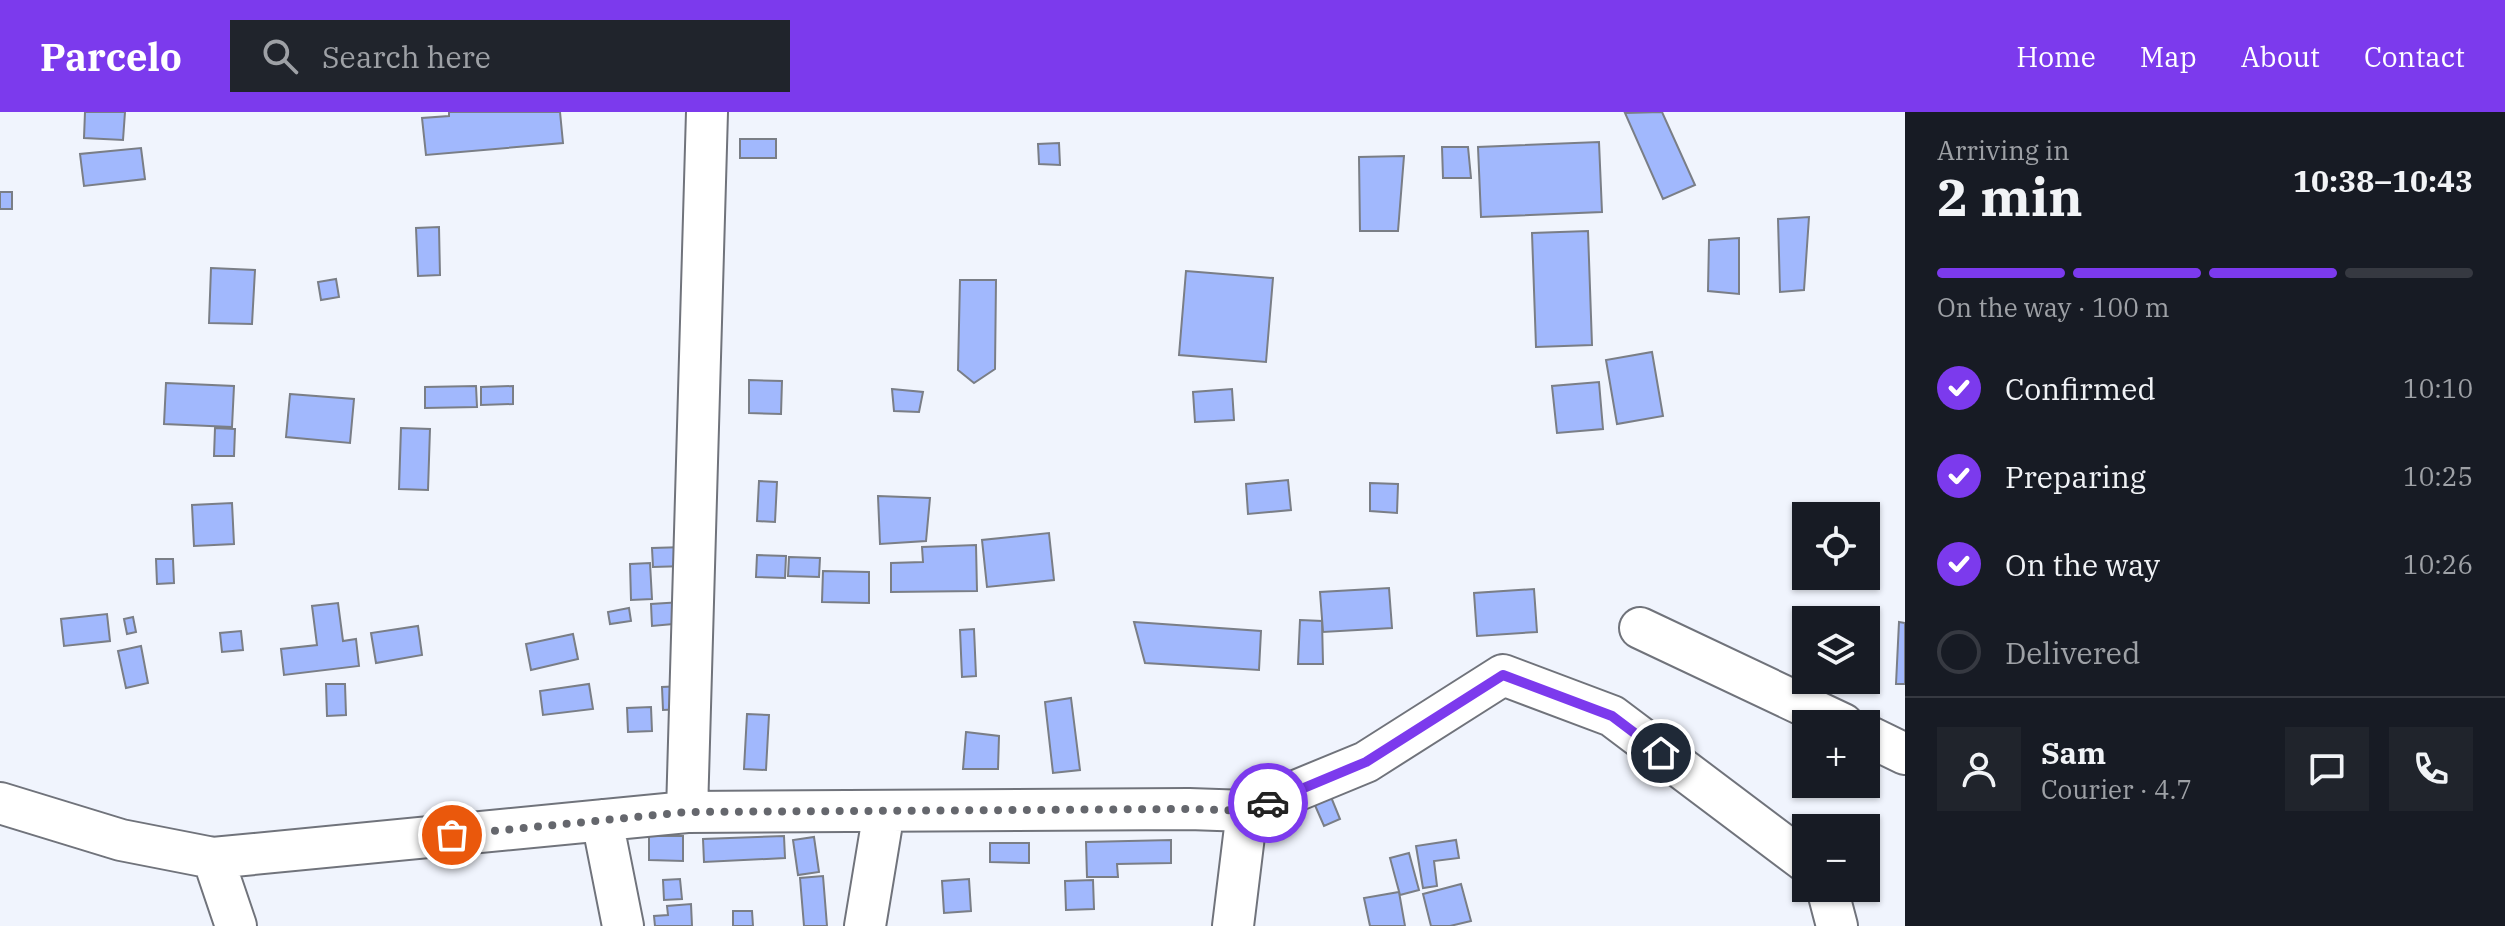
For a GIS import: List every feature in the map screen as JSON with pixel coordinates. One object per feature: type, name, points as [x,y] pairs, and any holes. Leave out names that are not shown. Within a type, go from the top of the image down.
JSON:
[{"type":"street","points":[[687,812],[707,112]]},
{"type":"street","points":[[1640,628],[1813,710]]},
{"type":"street","points":[[0,803],[121,840],[213,858],[687,812],[1247,811],[1366,762],[1503,675],[1612,716],[1792,851]]},
{"type":"street","points":[[1880,742],[1905,754]]},
{"type":"street","points":[[865,926],[884,811]]},
{"type":"street","points":[[1233,926],[1247,811]]},
{"type":"street","points":[[602,820],[623,926]]},
{"type":"street","points":[[213,858],[236,926]]},
{"type":"street","points":[[1831,902],[1837,926]]},
{"type":"building","points":[[85,112],[125,112],[123,140],[84,138]]},
{"type":"building","points":[[449,112],[560,112],[563,143],[426,155],[422,118],[449,116]]},
{"type":"building","points":[[1662,112],[1695,185],[1663,199],[1625,113]]},
{"type":"building","points":[[740,139],[776,139],[776,158],[740,158]]},
{"type":"building","points":[[1599,142],[1602,212],[1481,217],[1478,147]]},
{"type":"building","points":[[1059,143],[1060,165],[1039,164],[1038,144]]},
{"type":"building","points":[[1442,147],[1468,147],[1471,178],[1443,178]]},
{"type":"building","points":[[141,148],[145,179],[84,186],[80,154]]},
{"type":"building","points":[[1404,156],[1398,231],[1360,231],[1359,157]]},
{"type":"building","points":[[0,192],[12,192],[12,209],[0,209]]},
{"type":"building","points":[[1809,217],[1804,290],[1780,292],[1778,219]]},
{"type":"building","points":[[439,227],[440,275],[418,276],[416,228]]},
{"type":"building","points":[[1588,231],[1592,345],[1536,347],[1532,233]]},
{"type":"building","points":[[1739,238],[1739,294],[1708,291],[1709,240]]},
{"type":"building","points":[[211,268],[255,270],[252,324],[209,323]]},
{"type":"building","points":[[1186,271],[1273,278],[1266,362],[1179,355]]},
{"type":"building","points":[[336,279],[339,297],[321,300],[318,282]]},
{"type":"building","points":[[960,280],[996,280],[995,369],[974,383],[958,370]]},
{"type":"building","points":[[1652,352],[1663,416],[1617,424],[1606,360]]},
{"type":"building","points":[[749,380],[782,381],[781,414],[749,413]]},
{"type":"building","points":[[1599,382],[1603,429],[1557,433],[1552,386]]},
{"type":"building","points":[[166,383],[234,386],[232,427],[164,424]]},
{"type":"building","points":[[476,386],[477,407],[425,408],[425,387]]},
{"type":"building","points":[[513,386],[513,404],[481,405],[481,387]]},
{"type":"building","points":[[892,389],[923,392],[919,412],[894,411]]},
{"type":"building","points":[[1232,389],[1234,420],[1195,422],[1193,392]]},
{"type":"building","points":[[290,394],[354,399],[350,443],[286,437]]},
{"type":"building","points":[[215,428],[235,429],[234,456],[214,456]]},
{"type":"building","points":[[401,428],[430,429],[428,490],[399,489]]},
{"type":"building","points":[[1288,480],[1291,510],[1248,514],[1246,484]]},
{"type":"building","points":[[759,481],[777,482],[775,522],[757,521]]},
{"type":"building","points":[[1370,483],[1398,484],[1397,513],[1370,511]]},
{"type":"building","points":[[878,496],[930,498],[926,541],[880,544]]},
{"type":"building","points":[[232,503],[234,544],[194,546],[192,505]]},
{"type":"building","points":[[1049,533],[1054,580],[987,587],[982,540]]},
{"type":"building","points":[[976,545],[977,591],[891,592],[891,563],[923,562],[922,547]]},
{"type":"building","points":[[685,547],[686,566],[653,567],[652,548]]},
{"type":"building","points":[[757,555],[786,556],[785,578],[756,577]]},
{"type":"building","points":[[789,557],[820,558],[819,577],[788,576]]},
{"type":"building","points":[[156,559],[173,559],[174,583],[157,584]]},
{"type":"building","points":[[650,563],[652,599],[631,600],[630,564]]},
{"type":"building","points":[[823,571],[869,572],[869,603],[822,602]]},
{"type":"building","points":[[1389,588],[1392,628],[1323,632],[1320,592]]},
{"type":"building","points":[[1534,589],[1537,632],[1477,636],[1474,593]]},
{"type":"building","points":[[682,602],[684,623],[652,626],[651,604]]},
{"type":"building","points":[[338,603],[343,641],[356,639],[359,666],[284,675],[281,649],[317,645],[312,606]]},
{"type":"building","points":[[629,608],[631,621],[610,624],[608,612]]},
{"type":"building","points":[[107,614],[110,641],[64,646],[61,619]]},
{"type":"building","points":[[133,617],[136,632],[127,634],[124,619]]},
{"type":"building","points":[[1300,620],[1322,621],[1323,664],[1298,664]]},
{"type":"building","points":[[1134,622],[1261,631],[1259,670],[1145,663]]},
{"type":"building","points":[[1899,622],[1905,623],[1905,684],[1896,684]]},
{"type":"building","points":[[418,626],[422,655],[376,663],[371,633]]},
{"type":"building","points":[[974,629],[976,676],[962,677],[960,630]]},
{"type":"building","points":[[241,631],[243,650],[222,652],[220,633]]},
{"type":"building","points":[[573,634],[578,659],[531,670],[526,644]]},
{"type":"building","points":[[141,646],[148,683],[126,688],[118,651]]},
{"type":"building","points":[[326,684],[345,684],[346,715],[327,716]]},
{"type":"building","points":[[589,684],[593,709],[543,715],[540,691]]},
{"type":"building","points":[[684,686],[685,709],[663,710],[662,687]]},
{"type":"building","points":[[1071,698],[1080,770],[1053,773],[1045,702]]},
{"type":"building","points":[[651,707],[652,731],[628,732],[627,708]]},
{"type":"building","points":[[747,714],[769,715],[766,770],[744,769]]},
{"type":"building","points":[[966,732],[999,736],[998,769],[963,769]]},
{"type":"building","points":[[1331,797],[1340,819],[1324,826],[1314,803]]},
{"type":"building","points":[[649,836],[683,836],[683,861],[649,860]]},
{"type":"building","points":[[784,836],[785,858],[704,862],[703,839]]},
{"type":"building","points":[[814,837],[819,872],[798,875],[793,840]]},
{"type":"building","points":[[1171,840],[1171,863],[1117,864],[1118,877],[1087,877],[1086,842]]},
{"type":"building","points":[[1456,840],[1459,858],[1434,861],[1437,886],[1423,888],[1416,846]]},
{"type":"building","points":[[990,843],[1029,843],[1029,863],[990,862]]},
{"type":"building","points":[[1409,853],[1419,890],[1400,895],[1390,858]]},
{"type":"building","points":[[823,876],[827,926],[804,926],[800,878]]},
{"type":"building","points":[[680,879],[682,899],[664,900],[663,880]]},
{"type":"building","points":[[969,879],[971,911],[944,913],[942,881]]},
{"type":"building","points":[[1093,880],[1094,909],[1066,910],[1065,881]]},
{"type":"building","points":[[1461,884],[1471,921],[1431,926],[1423,894]]},
{"type":"building","points":[[1399,892],[1405,926],[1370,926],[1364,898]]},
{"type":"building","points":[[691,904],[692,926],[655,926],[654,916],[668,915],[667,906]]},
{"type":"building","points":[[733,911],[752,911],[753,926],[733,926]]},
{"type":"way so far","points":[[452,835],[687,812],[1247,811],[1268,803]]},
{"type":"route","points":[[1268,803],[1366,762],[1503,675],[1612,716],[1661,753]]}]
